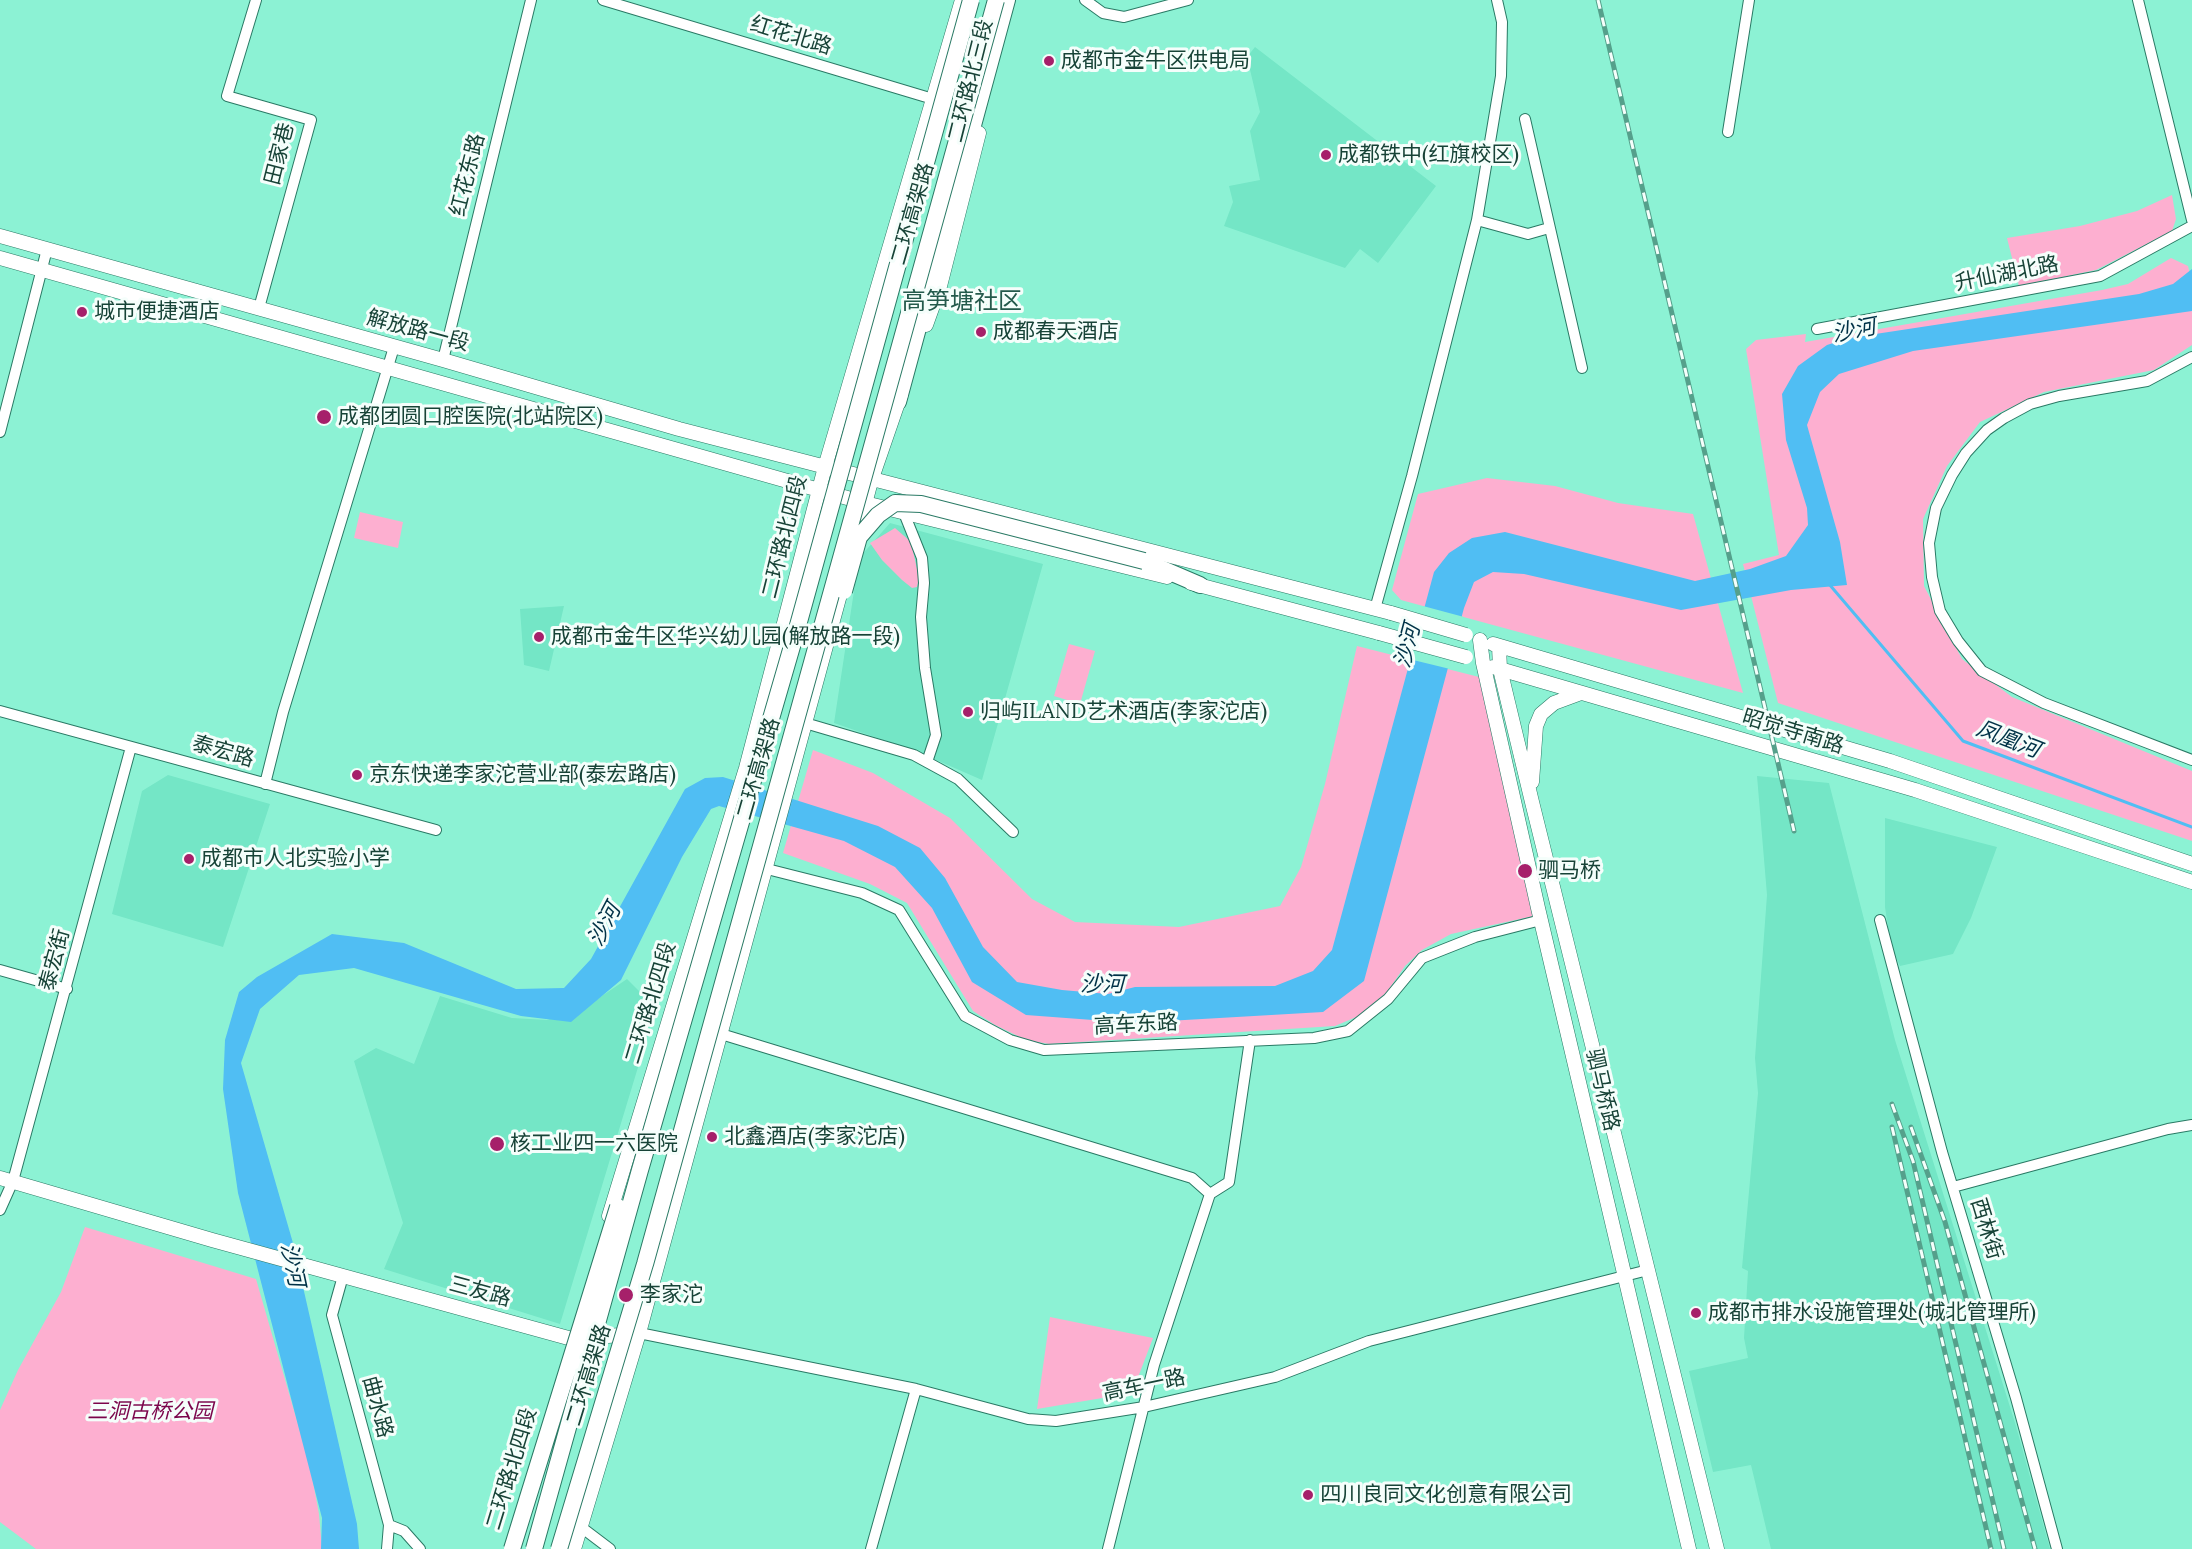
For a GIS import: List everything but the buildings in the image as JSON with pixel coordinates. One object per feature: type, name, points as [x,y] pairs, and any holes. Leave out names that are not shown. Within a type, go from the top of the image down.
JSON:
[{"type":"highway","name":"二环高架路","points":[[534,1549],[640,1170],[797,629],[971,0]]},
{"type":"highway","name":"二环高架路","points":[[559,1549],[645,1264],[996,0]]},
{"type":"highway","points":[[898,402],[954,204],[1007,0]]},
{"type":"highway","points":[[804,692],[835,621],[859,537],[878,515],[895,503],[921,504],[1144,561],[1200,585]]},
{"type":"highway","points":[[511,1549],[620,1201],[640,1170]]},
{"type":"highway","points":[[566,1549],[642,1295],[645,1264]]},
{"type":"main road","name":"二环路北三段","points":[[825,467],[962,0]]},
{"type":"main road","name":"二环路北三段","points":[[871,481],[940,286],[1014,0]]},
{"type":"main road","name":"解放路一段","points":[[0,236],[443,360],[679,429],[871,481],[1181,557],[1375,609]]},
{"type":"main road","name":"解放路一段","points":[[0,258],[865,503],[1200,585]]},
{"type":"main road","name":"二环路北四段","points":[[511,1549],[572,1339],[746,768],[825,467]]},
{"type":"main road","points":[[574,1549],[639,1333],[871,481]]},
{"type":"main road","name":"昭觉寺南路","points":[[1200,585],[1466,657],[1500,669],[1914,790],[2192,882]]},
{"type":"main road","name":"昭觉寺南路","points":[[1375,609],[1890,761],[2192,864]]},
{"type":"main road","name":"驷马桥路","points":[[1480,640],[1483,663],[1541,920],[1689,1549]]},
{"type":"main road","name":"驷马桥路","points":[[1499,646],[1500,669],[1532,802],[1717,1549]]},
{"type":"main road","points":[[1532,802],[1533,751],[1536,726],[1541,714],[1554,703],[1582,693]]},
{"type":"main road","name":"三友路","points":[[6,1180],[212,1240],[572,1339],[639,1333]]},
{"type":"street","name":"田家巷","points":[[256,0],[227,96],[311,120],[259,308]]},
{"type":"street","name":"红花东路","points":[[443,360],[531,0]]},
{"type":"street","name":"红花北路","points":[[603,0],[933,99]]},
{"type":"street","points":[[1086,0],[1103,13],[1124,17],[1188,0]]},
{"type":"street","points":[[1375,609],[1412,476],[1477,220],[1501,76],[1502,22],[1497,0]]},
{"type":"street","points":[[1728,132],[1749,0]]},
{"type":"street","points":[[2138,0],[2192,220]]},
{"type":"street","points":[[1525,119],[1582,368]]},
{"type":"street","points":[[1477,220],[1528,234],[1549,228]]},
{"type":"street","name":"升仙湖北路","points":[[1817,328],[2100,276],[2192,226]]},
{"type":"street","points":[[0,432],[47,249]]},
{"type":"street","points":[[265,784],[283,712],[394,347]]},
{"type":"street","points":[[2192,357],[2147,381],[2059,396],[2030,404],[1987,430],[1966,453],[1952,476],[1936,508],[1929,543],[1932,577],[1940,611],[1958,641],[1982,671],[2044,703],[2192,760]]},
{"type":"street","points":[[904,513],[922,558],[924,583],[921,627],[936,735],[927,762]]},
{"type":"street","name":"泰宏路","points":[[0,711],[436,830]]},
{"type":"street","points":[[805,723],[914,755],[958,779],[1013,832]]},
{"type":"street","name":"泰宏街","points":[[0,1210],[6,1180],[67,989],[131,747]]},
{"type":"street","name":"高车东路","points":[[767,869],[862,893],[899,910],[965,1016],[1010,1040],[1044,1050],[1314,1038],[1348,1031],[1388,999],[1422,958],[1475,937],[1541,920]]},
{"type":"street","name":"西林街","points":[[1880,920],[1887,953],[2016,1398],[2057,1549]]},
{"type":"street","points":[[0,970],[67,989]]},
{"type":"street","points":[[721,1034],[1192,1178],[1210,1194]]},
{"type":"street","points":[[1108,1549],[1154,1365],[1210,1194],[1230,1182],[1250,1040]]},
{"type":"street","points":[[1953,1187],[2158,1131],[2192,1125]]},
{"type":"street","name":"高车一路","points":[[639,1333],[916,1389],[1028,1419],[1056,1421],[1144,1407],[1275,1377],[1369,1341],[1648,1270]]},
{"type":"street","name":"曲水路","points":[[343,1276],[332,1315],[389,1524],[387,1549]]},
{"type":"street","points":[[871,1549],[916,1389]]},
{"type":"street","points":[[389,1524],[404,1531],[420,1549]]},
{"type":"street","points":[[580,1527],[610,1549]]},
{"type":"shaded area","name":"成都铁中(红旗校区)","points":[[1255,47],[1436,186],[1378,263],[1360,249],[1345,268],[1224,226],[1233,202],[1229,186],[1260,180],[1250,131],[1260,112],[1247,57]]},
{"type":"shaded area","points":[[890,523],[1043,564],[982,780],[918,752],[834,723],[859,558]]},
{"type":"shaded area","name":"成都市金牛区华兴幼儿园(解放路一段)","points":[[564,606],[549,671],[524,665],[520,609]]},
{"type":"shaded area","name":"成都市人北实验小学","points":[[168,775],[270,804],[223,947],[112,914],[142,791]]},
{"type":"shaded area","points":[[1757,776],[1829,783],[1895,1040],[2016,1426],[2050,1549],[1771,1549],[1751,1465],[1713,1472],[1689,1371],[1748,1358],[1744,1338],[1748,1271],[1742,1268],[1758,1093],[1755,1058],[1767,895]]},
{"type":"shaded area","points":[[1885,818],[1997,847],[1971,918],[1953,954],[1900,966],[1891,947],[1885,907]]},
{"type":"shaded area","name":"核工业四一六医院","points":[[627,979],[656,1008],[560,1324],[384,1269],[403,1223],[354,1061],[376,1048],[414,1064],[440,996],[512,1018],[547,1020],[587,1006]]},
{"type":"green space","points":[[2172,195],[2176,219],[2172,231],[2096,270],[2019,286],[2007,238],[2080,226],[2137,211]]},
{"type":"green space","points":[[2171,258],[2188,266],[2192,283],[2192,345],[2154,370],[2044,392],[1980,422],[1947,466],[1923,519],[1924,586],[1962,659],[2012,697],[2192,771],[2192,841],[1778,703],[1743,564],[1779,555],[1746,349],[1756,340],[1806,334],[1805,342],[2102,290],[2128,284]]},
{"type":"green space","points":[[1487,478],[1555,486],[1618,503],[1693,514],[1743,693],[1401,600],[1392,590],[1418,494]]},
{"type":"green space","points":[[360,512],[403,522],[398,548],[354,538]]},
{"type":"green space","points":[[895,528],[911,542],[919,578],[917,587],[912,588],[902,580],[882,560],[870,543]]},
{"type":"green space","points":[[1069,644],[1095,651],[1080,704],[1054,696]]},
{"type":"green space","points":[[1357,646],[1479,677],[1534,916],[1451,934],[1422,950],[1405,966],[1387,992],[1361,1015],[1335,1026],[1049,1044],[1026,1040],[973,1011],[907,903],[870,884],[783,853],[813,750],[873,773],[950,818],[1032,899],[1075,922],[1179,927],[1280,906],[1301,867],[1325,784]]},
{"type":"green space","name":"三洞古桥公园","points":[[85,1227],[256,1279],[310,1466],[319,1514],[322,1549],[36,1549],[0,1522],[0,1410],[18,1370],[61,1292]]},
{"type":"green space","points":[[1050,1317],[1153,1338],[1132,1393],[1037,1409]]},
{"type":"water","name":"沙河","points":[[2192,269],[2192,311],[1913,351],[1839,374],[1820,392],[1807,425],[1840,542],[1847,585],[1791,590],[1681,610],[1524,574],[1493,572],[1474,582],[1464,608],[1364,981],[1323,1012],[1133,1023],[1026,1015],[972,982],[932,908],[895,867],[844,841],[719,806],[711,809],[682,857],[621,980],[571,1022],[521,1016],[354,968],[299,975],[260,1009],[241,1063],[293,1243],[357,1524],[359,1549],[321,1549],[322,1518],[238,1193],[223,1089],[225,1040],[239,992],[257,977],[332,934],[404,943],[516,989],[564,988],[591,959],[685,789],[705,778],[723,777],[878,826],[920,848],[945,878],[983,947],[1017,982],[1062,990],[1108,994],[1135,987],[1275,986],[1313,971],[1332,950],[1434,572],[1449,553],[1472,538],[1505,532],[1695,581],[1750,569],[1786,556],[1808,525],[1807,508],[1786,440],[1782,394],[1798,366],[1827,345],[1849,338],[2139,294],[2173,284]]},
{"type":"pier","points":[[1423,606],[1464,617],[1450,669],[1409,659]]},
{"type":"waterway","name":"凤凰河","points":[[1829,584],[1963,741],[2192,827]]},
{"type":"railway","points":[[1598,0],[1794,831]]},
{"type":"railway","points":[[1892,1104],[1913,1161],[2004,1549]]},
{"type":"railway","points":[[1892,1127],[1991,1549]]},
{"type":"railway","points":[[1911,1127],[1945,1222],[2035,1549]]},
{"type":"place","name":"成都市金牛区供电局","points":[[1049,61]]},
{"type":"place","name":"成都铁中(红旗校区)","points":[[1326,155]]},
{"type":"place","name":"城市便捷酒店","points":[[82,312]]},
{"type":"place","name":"成都春天酒店","points":[[981,332]]},
{"type":"place","name":"成都团圆口腔医院(北站院区)","points":[[324,417]]},
{"type":"place","name":"成都市金牛区华兴幼儿园(解放路一段)","points":[[539,637]]},
{"type":"place","name":"归屿ILAND艺术酒店(李家沱店)","points":[[968,712]]},
{"type":"place","name":"京东快递李家沱营业部(泰宏路店)","points":[[357,775]]},
{"type":"place","name":"成都市人北实验小学","points":[[189,859]]},
{"type":"place","name":"驷马桥","points":[[1525,871]]},
{"type":"place","name":"北鑫酒店(李家沱店)","points":[[712,1137]]},
{"type":"place","name":"核工业四一六医院","points":[[497,1144]]},
{"type":"place","name":"李家沱","points":[[626,1295]]},
{"type":"place","name":"成都市排水设施管理处(城北管理所)","points":[[1696,1313]]},
{"type":"place","name":"四川良同文化创意有限公司","points":[[1308,1495]]},
{"type":"district","name":"高笋塘社区","points":[[962,302]]}]
